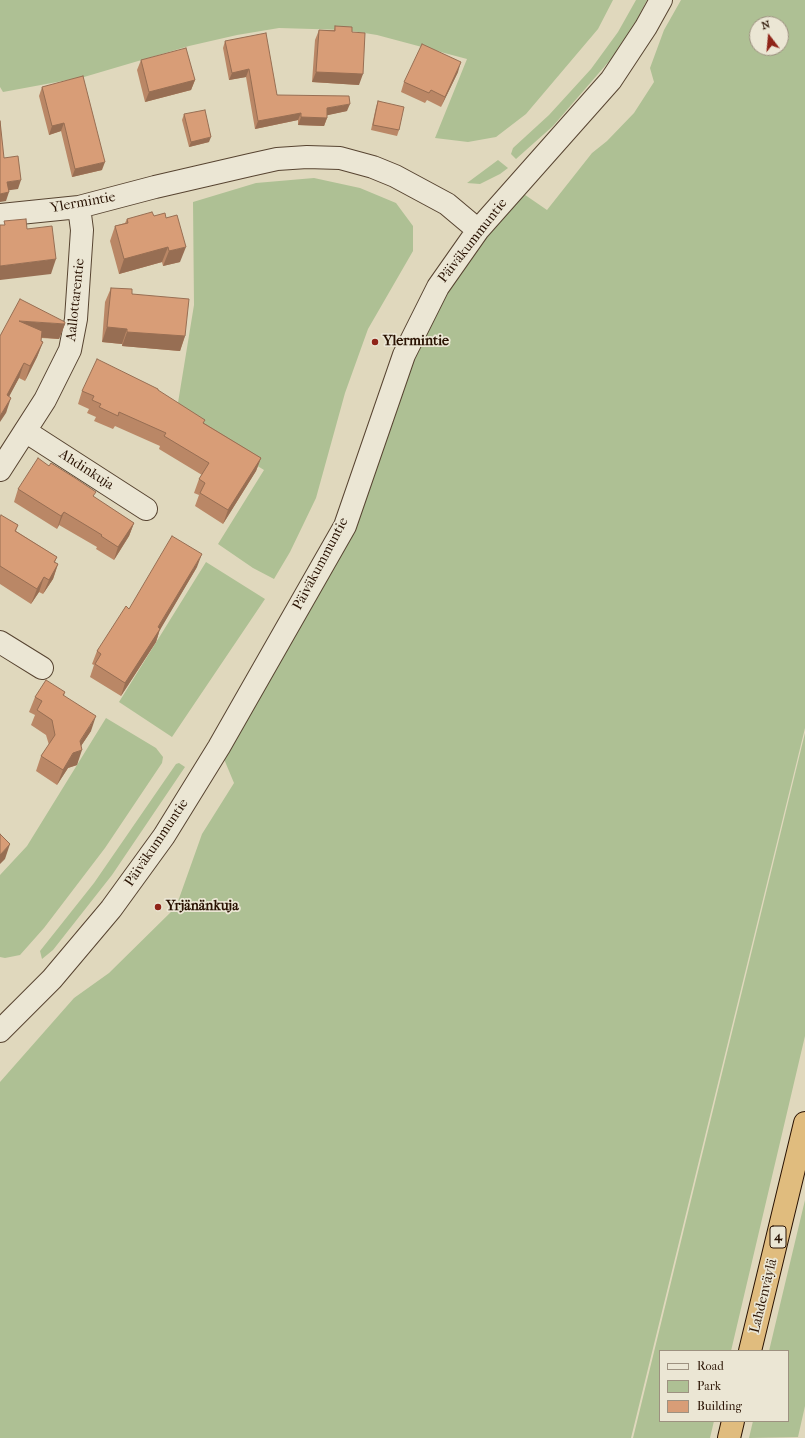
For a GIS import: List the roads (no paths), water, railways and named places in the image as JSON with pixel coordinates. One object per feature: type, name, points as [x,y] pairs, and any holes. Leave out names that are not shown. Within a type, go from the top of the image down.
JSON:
[{"type":"highway","name":"Lahdenväylä","points":[[750,1350],[805,1123]]},
{"type":"highway","points":[[729,1438],[733,1422]]},
{"type":"street","name":"Päiväkummuntie","points":[[4,1018],[40,993],[111,909],[164,836],[215,753],[345,526],[404,355],[438,287],[478,230],[611,80],[646,27],[661,0]]},
{"type":"street","name":"Ylermintie","points":[[0,215],[79,207],[155,187],[277,159],[307,157],[340,158],[372,167],[400,178],[447,204],[478,230]]},
{"type":"street","name":"Aallottarentie","points":[[0,470],[45,400],[70,350],[73,338],[82,230],[79,207]]},
{"type":"street","name":"Ahdinkuja","points":[[25,431],[146,509]]},
{"type":"street","points":[[0,642],[42,668]]},
{"type":"place","name":"Ylermintie","points":[[375,342]]},
{"type":"place","name":"Yrjänänkuja","points":[[158,907]]}]
